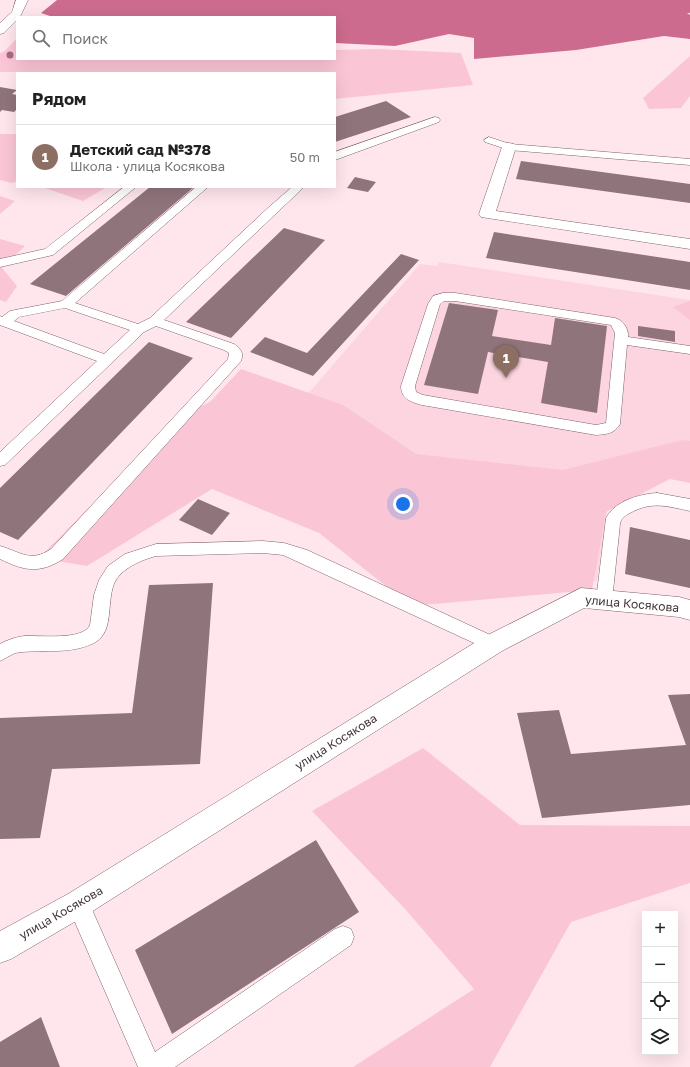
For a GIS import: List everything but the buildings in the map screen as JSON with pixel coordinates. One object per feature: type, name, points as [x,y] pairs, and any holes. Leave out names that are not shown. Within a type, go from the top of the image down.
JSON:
[{"type":"street","points":[[9,6],[21,0]]},
{"type":"street","points":[[0,30],[17,13],[21,0]]},
{"type":"street","points":[[509,147],[486,214],[690,244]]},
{"type":"street","name":"улица Косякова","points":[[0,948],[78,904],[493,644],[581,598],[690,610]]},
{"type":"lane","points":[[336,156],[436,120]]},
{"type":"lane","points":[[489,140],[509,147],[690,162]]},
{"type":"lane","points":[[0,263],[48,252],[130,188]]},
{"type":"lane","points":[[66,304],[202,188]]},
{"type":"lane","points":[[0,461],[139,329],[155,321],[273,209],[298,188]]},
{"type":"lane","points":[[443,297],[455,297],[611,321],[615,322],[620,328],[621,340],[613,424],[610,428],[604,430],[596,430],[422,400],[412,397],[408,391],[434,304],[437,299],[443,297]]},
{"type":"lane","points":[[2,320],[15,314],[66,304],[139,329]]},
{"type":"lane","points":[[2,320],[107,360]]},
{"type":"lane","points":[[0,552],[21,562],[35,564],[48,561],[57,554],[234,361],[236,356],[235,351],[229,347],[155,321]]},
{"type":"lane","points":[[621,340],[690,350]]},
{"type":"lane","points":[[604,601],[612,524],[615,515],[634,503],[649,498],[690,505]]},
{"type":"lane","points":[[0,653],[13,646],[31,643],[73,642],[84,640],[94,634],[99,625],[106,585],[109,577],[142,552],[156,550],[263,547],[284,549],[301,555],[493,644]]},
{"type":"lane","points":[[78,904],[150,1067]]},
{"type":"lane","points":[[154,1067],[343,937]]},
{"type":"shaded area","points":[[57,0],[690,0],[690,13],[687,13],[690,15],[690,39],[664,36],[576,50],[474,59],[474,38],[449,34],[395,46],[336,43],[336,16],[50,16],[41,13]]},
{"type":"shaded area","points":[[16,39],[16,60],[336,60],[336,50],[379,49],[461,53],[473,85],[336,99],[336,72],[0,72],[0,53],[5,51]]},
{"type":"shaded area","points":[[690,56],[690,96],[681,108],[649,109],[643,98]]},
{"type":"shaded area","points":[[0,134],[16,134],[16,181],[12,183],[0,180]]},
{"type":"shaded area","points":[[45,188],[105,188],[83,201]]},
{"type":"shaded area","points":[[0,196],[15,201],[0,214]]},
{"type":"shaded area","points":[[0,239],[25,246],[2,268],[17,286],[6,302],[0,300]]},
{"type":"shaded area","points":[[439,262],[690,300],[690,470],[615,457],[597,581],[503,585],[236,477],[420,264],[437,266]]},
{"type":"shaded area","points":[[690,301],[690,320],[673,307]]},
{"type":"shaded area","points":[[241,369],[343,405],[416,454],[563,470],[682,440],[690,441],[690,483],[670,479],[606,512],[592,590],[411,606],[319,533],[212,489],[87,566],[39,558],[178,417],[210,402]]},
{"type":"shaded area","points":[[423,748],[520,825],[690,826],[690,883],[571,922],[490,1067],[353,1067],[474,989],[405,909],[312,811]]},
{"type":"place","name":"Детский сад №378","points":[[506,378]]}]
